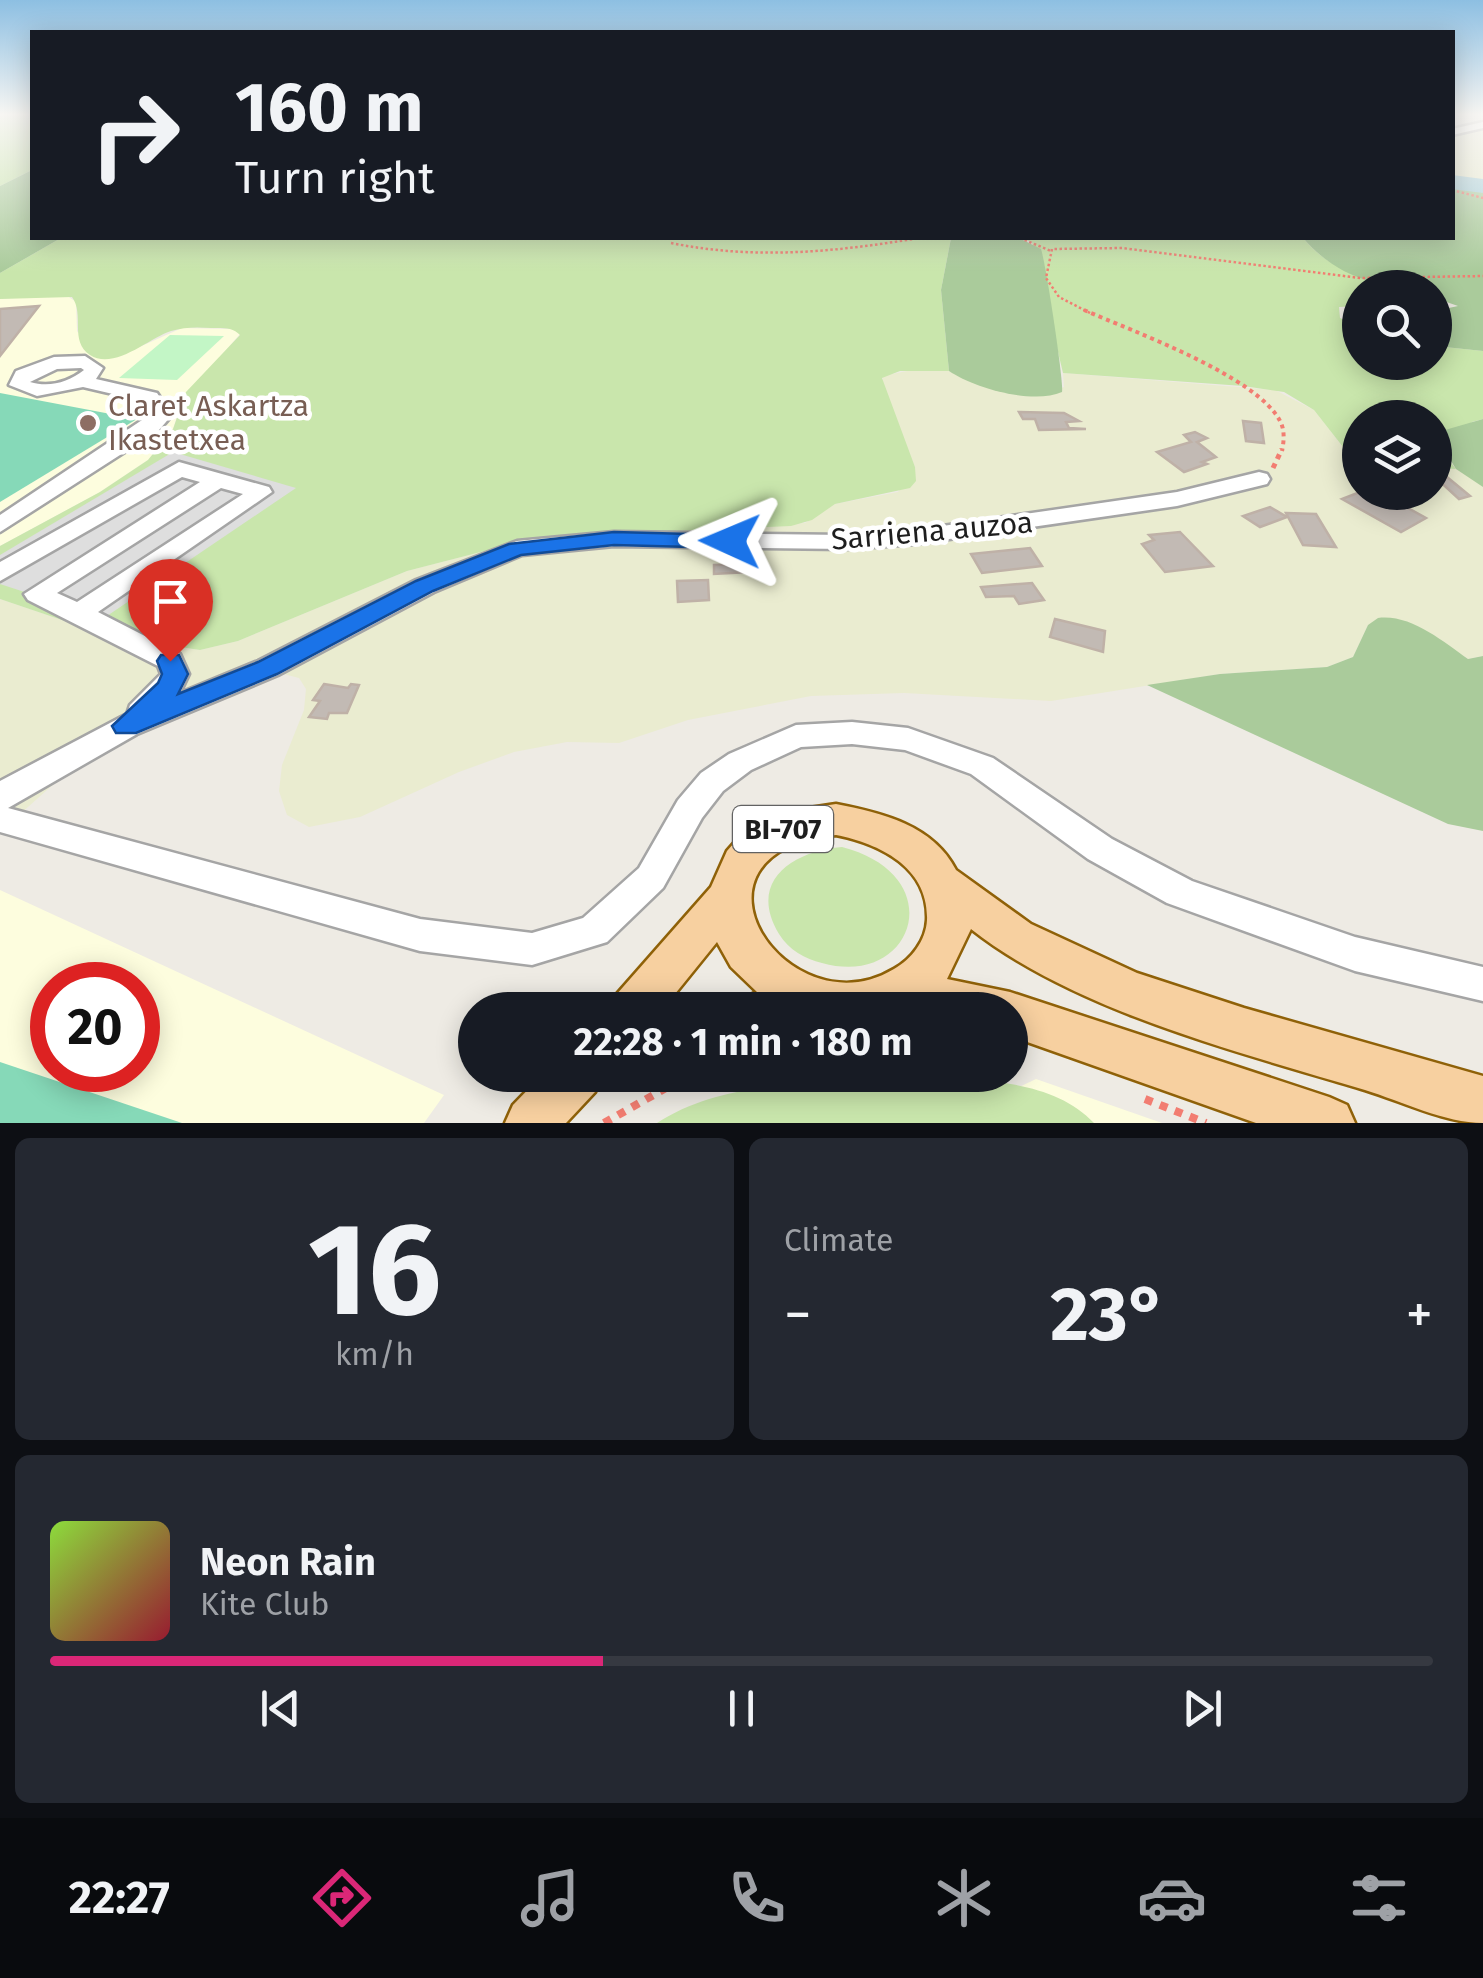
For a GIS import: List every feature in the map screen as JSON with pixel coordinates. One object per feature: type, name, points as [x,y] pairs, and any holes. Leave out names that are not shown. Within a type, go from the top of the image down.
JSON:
[{"type":"main road","name":"BI-707","points":[[649,992],[730,895],[738,870],[752,850],[772,833],[797,822],[825,818],[854,820],[906,841],[928,860],[942,883],[1015,938],[1127,991],[1244,1032],[1483,1101]]},
{"type":"main road","points":[[899,992],[927,972],[945,945],[950,913],[942,883]]},
{"type":"main road","name":"BI-707","points":[[730,895],[733,926],[748,956],[781,992]]},
{"type":"main road","points":[[1028,1020],[1329,1123]]},
{"type":"street","points":[[0,525],[152,426],[162,415],[150,397],[81,382]]},
{"type":"street","points":[[0,573],[178,469],[261,492],[83,617]]},
{"type":"street","name":"Sarriena auzoa","points":[[0,798],[126,726],[268,668],[425,586],[517,548],[614,539],[846,542],[915,537],[1177,499],[1259,478]]},
{"type":"street","points":[[126,726],[168,688],[175,674],[170,661],[37,594],[218,480]]},
{"type":"street","points":[[0,818],[420,935],[532,949],[594,931],[651,878],[690,809],[712,782],[740,762],[796,736],[852,733],[908,739],[982,766],[1100,849],[1180,892],[1354,954],[1483,984]]},
{"type":"path","points":[[1455,191],[1483,198]]},
{"type":"path","points":[[671,243],[719,254],[785,257],[823,255],[907,240]]},
{"type":"path","points":[[1025,240],[1052,251],[1121,246],[1262,268],[1425,282],[1483,276]]},
{"type":"path","points":[[1052,251],[1046,278],[1060,297],[1216,371],[1268,406],[1279,419],[1284,435],[1275,466],[1259,478]]},
{"type":"path","points":[[604,1123],[658,1092]]},
{"type":"shaded area","points":[[1455,167],[1483,167],[1483,182],[1455,178]]},
{"type":"shaded area","name":"Claret Askartza Ikastetxea","points":[[66,295],[76,302],[77,331],[97,358],[117,357],[182,328],[233,329],[240,334],[182,401],[173,429],[148,460],[100,492],[0,546],[0,299]]},
{"type":"shaded area","points":[[907,371],[949,371],[981,385],[1043,396],[1064,387],[1063,373],[1275,390],[1314,410],[1342,446],[1342,510],[1452,510],[1452,469],[1469,474],[1483,487],[1483,656],[1468,659],[1417,626],[1368,625],[1353,657],[1327,667],[1220,674],[1051,701],[904,693],[811,696],[688,720],[619,743],[567,742],[514,752],[360,817],[309,827],[287,815],[279,791],[282,765],[304,710],[306,689],[299,678],[276,672],[110,742],[56,782],[0,832],[0,599],[112,637],[200,650],[238,641],[407,571],[508,545],[600,534],[805,523],[835,504],[898,492],[915,467],[882,386],[883,376]]},
{"type":"shaded area","points":[[173,452],[296,488],[104,618],[0,584],[0,555]]},
{"type":"shaded area","points":[[0,890],[156,962],[30,962],[30,1092],[160,1092],[160,964],[444,1095],[424,1123],[0,1123]]},
{"type":"shaded area","points":[[1036,1079],[1162,1123],[943,1123],[1009,1092],[1028,1092],[1028,1083]]},
{"type":"green space","points":[[0,167],[30,167],[30,171],[0,186]]},
{"type":"green space","points":[[30,171],[30,240],[58,240],[0,273],[0,186]]},
{"type":"green space","points":[[1455,178],[1483,182],[1483,351],[1452,348],[1452,307],[1458,306],[1452,304],[1452,270],[1343,270],[1305,240],[1455,240]]},
{"type":"green space","points":[[58,240],[951,240],[941,290],[949,371],[900,371],[882,378],[915,467],[916,481],[910,488],[835,504],[812,520],[791,526],[600,534],[508,545],[407,571],[238,641],[200,650],[112,637],[0,599],[0,546],[100,492],[148,460],[173,429],[186,392],[240,335],[227,328],[186,328],[171,331],[120,356],[99,359],[80,343],[72,297],[0,299],[0,273]]},
{"type":"green space","points":[[951,240],[1023,240],[1041,249],[1062,392],[1020,396],[973,383],[949,371],[941,290]]},
{"type":"green space","points":[[1026,240],[1305,240],[1345,270],[1339,307],[1342,380],[1452,380],[1452,348],[1483,351],[1483,419],[1472,422],[1452,446],[1452,400],[1342,400],[1342,446],[1314,410],[1284,392],[1063,373],[1032,242]]},
{"type":"green space","points":[[170,335],[224,336],[177,380],[119,378]]},
{"type":"green space","points":[[0,393],[137,419],[0,502]]},
{"type":"green space","points":[[1483,419],[1483,487],[1452,463],[1452,428]]},
{"type":"green space","points":[[1378,618],[1414,624],[1468,659],[1483,656],[1483,831],[1448,824],[1147,685],[1220,674],[1327,667],[1353,657],[1368,625]]},
{"type":"green space","points":[[842,847],[877,861],[898,881],[908,903],[908,926],[898,945],[879,960],[854,967],[822,963],[793,949],[779,934],[768,899],[772,884],[792,862]]},
{"type":"green space","points":[[0,1062],[30,1072],[30,1092],[90,1092],[182,1123],[0,1123]]},
{"type":"green space","points":[[1028,1088],[1077,1108],[1094,1123],[657,1123],[717,1097],[740,1092],[1028,1092]]},
{"type":"building","points":[[39,306],[0,356],[0,309]]},
{"type":"building","points":[[1019,412],[1064,413],[1079,421],[1066,422],[1069,428],[1086,429],[1039,430],[1035,419],[1023,419]]},
{"type":"building","points":[[1243,421],[1261,423],[1264,443],[1246,441]]},
{"type":"building","points":[[1195,432],[1207,438],[1197,442],[1216,457],[1202,462],[1207,464],[1184,472],[1157,452],[1191,442],[1184,435]]},
{"type":"building","points":[[1452,481],[1470,496],[1459,499],[1452,493]]},
{"type":"building","points":[[1270,507],[1287,517],[1260,527],[1243,516]]},
{"type":"building","points":[[1362,510],[1411,510],[1426,518],[1401,532]]},
{"type":"building","points":[[1286,513],[1316,514],[1336,547],[1303,545]]},
{"type":"building","points":[[1180,532],[1213,566],[1165,572],[1142,544],[1154,540],[1149,535]]},
{"type":"building","points":[[1030,548],[1042,566],[982,573],[971,554]]},
{"type":"building","points":[[748,564],[749,572],[714,574],[714,565]]},
{"type":"building","points":[[708,580],[709,600],[678,602],[677,581]]},
{"type":"building","points":[[1032,583],[1044,600],[1019,604],[1014,596],[986,597],[981,587]]},
{"type":"building","points":[[1055,619],[1105,631],[1103,652],[1050,637]]},
{"type":"building","points":[[324,684],[348,688],[351,684],[359,685],[347,713],[329,713],[327,719],[309,717],[320,701],[313,700]]},
{"type":"waterway","points":[[1455,182],[1483,186]]},
{"type":"place","name":"Claret Askartza Ikastetxea","points":[[88,423]]},
{"type":"route","points":[[170,661],[175,674],[168,688],[126,726],[268,668],[425,586],[517,548],[614,539],[730,541]]}]
